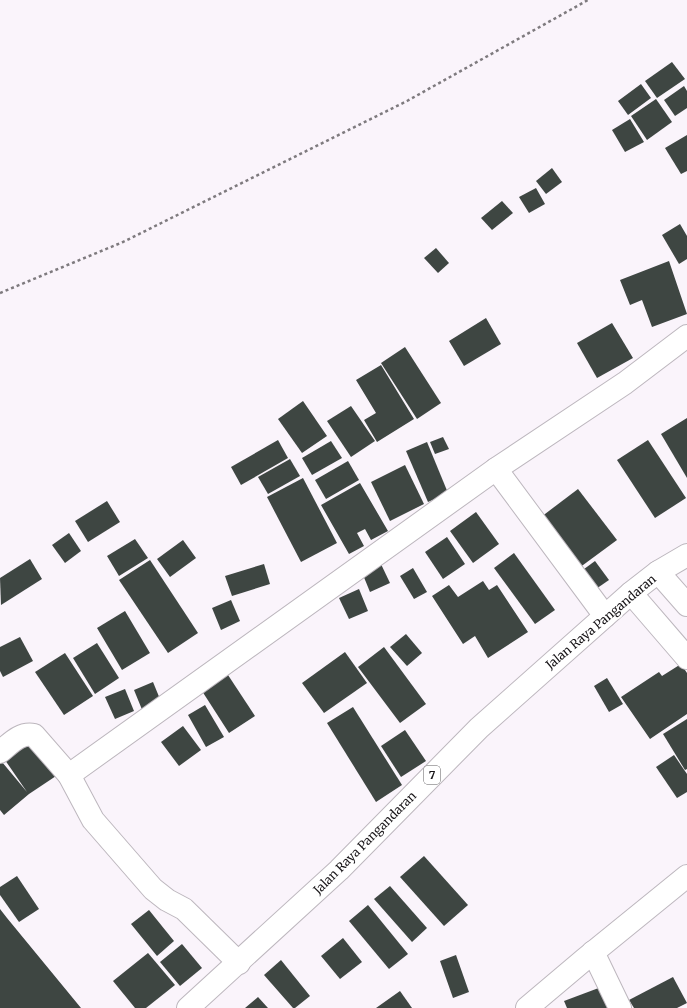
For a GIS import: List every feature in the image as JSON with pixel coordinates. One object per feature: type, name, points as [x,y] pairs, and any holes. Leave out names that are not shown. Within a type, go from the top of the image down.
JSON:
[{"type":"main road","points":[[69,775],[496,469],[625,383],[686,340]]},
{"type":"main road","points":[[496,469],[604,616]]},
{"type":"main road","name":"Jalan Raya Pangandaran","points":[[188,1008],[340,870],[479,728],[631,592],[658,572],[687,555]]},
{"type":"main road","points":[[658,572],[687,605]]},
{"type":"main road","points":[[631,592],[687,658]]},
{"type":"main road","points":[[0,752],[22,735],[27,734],[34,736],[69,775],[92,820],[153,889],[166,900],[184,909],[239,963]]},
{"type":"main road","points":[[527,1008],[687,876]]},
{"type":"main road","points":[[593,952],[620,1008]]},
{"type":"path","points":[[0,293],[123,242],[407,101],[588,0]]},
{"type":"building","points":[[672,62],[685,79],[657,98],[645,81]]},
{"type":"building","points":[[641,84],[651,98],[628,115],[618,101]]},
{"type":"building","points":[[684,86],[687,91],[687,108],[675,116],[664,100]]},
{"type":"building","points":[[656,99],[672,122],[647,140],[631,116]]},
{"type":"building","points":[[630,119],[644,142],[625,152],[612,130]]},
{"type":"building","points":[[687,135],[687,171],[681,174],[665,148]]},
{"type":"building","points":[[552,168],[562,182],[546,194],[536,181]]},
{"type":"building","points":[[536,188],[545,204],[529,213],[519,197]]},
{"type":"building","points":[[502,201],[513,213],[492,230],[481,218]]},
{"type":"building","points":[[680,224],[687,236],[687,259],[679,264],[662,235]]},
{"type":"building","points":[[436,248],[449,263],[438,273],[424,258]]},
{"type":"building","points":[[669,261],[687,314],[652,327],[642,300],[630,305],[620,280]]},
{"type":"building","points":[[486,318],[501,344],[464,366],[449,341]]},
{"type":"building","points":[[612,323],[633,358],[597,378],[577,343]]},
{"type":"building","points":[[405,347],[441,403],[417,419],[381,363]]},
{"type":"building","points":[[381,365],[414,419],[377,442],[364,420],[376,413],[356,380]]},
{"type":"building","points":[[303,401],[327,436],[302,453],[278,419]]},
{"type":"building","points":[[351,406],[375,441],[351,457],[327,421]]},
{"type":"building","points":[[687,418],[687,478],[661,434]]},
{"type":"building","points":[[443,437],[449,449],[435,454],[430,442]]},
{"type":"building","points":[[278,440],[288,458],[241,485],[231,467]]},
{"type":"building","points":[[648,440],[686,498],[655,518],[617,460]]},
{"type":"building","points":[[331,441],[342,458],[312,475],[302,458]]},
{"type":"building","points":[[427,442],[448,493],[428,502],[406,451]]},
{"type":"building","points":[[290,459],[300,476],[268,494],[258,477]]},
{"type":"building","points":[[348,461],[359,480],[326,499],[315,480]]},
{"type":"building","points":[[405,465],[424,504],[390,521],[371,482]]},
{"type":"building","points":[[303,478],[337,543],[301,562],[267,497]]},
{"type":"building","points":[[360,483],[388,531],[371,540],[365,529],[357,533],[364,546],[349,554],[321,505]]},
{"type":"building","points":[[578,489],[617,540],[579,568],[541,517]]},
{"type":"building","points":[[107,501],[120,522],[88,542],[75,521]]},
{"type":"building","points":[[476,512],[499,544],[473,563],[450,531]]},
{"type":"building","points":[[69,533],[81,551],[65,563],[52,545]]},
{"type":"building","points":[[447,537],[465,564],[443,579],[425,552]]},
{"type":"building","points":[[135,539],[148,558],[119,576],[107,556]]},
{"type":"building","points":[[183,540],[196,558],[170,577],[157,559]]},
{"type":"building","points":[[514,553],[555,610],[535,624],[494,568]]},
{"type":"building","points":[[30,559],[42,579],[1,605],[0,578]]},
{"type":"building","points":[[150,560],[198,633],[168,653],[119,580]]},
{"type":"building","points":[[595,561],[609,580],[593,591],[580,572]]},
{"type":"building","points":[[380,562],[390,583],[370,592],[361,570]]},
{"type":"building","points":[[264,564],[270,584],[232,596],[225,576]]},
{"type":"building","points":[[413,568],[427,592],[414,599],[400,576]]},
{"type":"building","points":[[483,581],[489,590],[497,585],[528,632],[488,658],[475,636],[463,644],[432,596],[449,585],[458,597]]},
{"type":"building","points":[[359,589],[368,611],[349,619],[339,598]]},
{"type":"building","points":[[231,600],[240,621],[221,630],[212,608]]},
{"type":"building","points":[[125,611],[150,653],[122,670],[97,628]]},
{"type":"building","points":[[406,634],[422,653],[407,666],[390,647]]},
{"type":"building","points":[[20,637],[33,661],[3,677],[0,671],[0,647]]},
{"type":"building","points":[[97,643],[119,678],[95,694],[73,658]]},
{"type":"building","points":[[384,647],[426,704],[400,723],[358,667]]},
{"type":"building","points":[[345,652],[367,683],[324,713],[302,683]]},
{"type":"building","points":[[65,653],[93,696],[64,715],[35,672]]},
{"type":"building","points":[[681,664],[687,673],[687,714],[650,739],[621,697],[659,672],[662,676]]},
{"type":"building","points":[[228,675],[255,716],[229,733],[202,691]]},
{"type":"building","points":[[607,678],[623,704],[609,712],[594,686]]},
{"type":"building","points":[[153,682],[162,704],[143,712],[134,690]]},
{"type":"building","points":[[125,689],[134,711],[115,719],[105,697]]},
{"type":"building","points":[[205,705],[224,737],[206,747],[188,715]]},
{"type":"building","points":[[353,707],[402,785],[376,802],[327,723]]},
{"type":"building","points":[[687,719],[687,769],[685,770],[663,734]]},
{"type":"building","points":[[183,726],[201,750],[179,766],[161,742]]},
{"type":"building","points":[[405,730],[426,761],[401,777],[381,746]]},
{"type":"building","points":[[32,739],[59,774],[29,794],[4,815],[0,810],[0,763],[2,762],[27,792],[5,760]]},
{"type":"building","points":[[674,755],[687,774],[687,792],[677,798],[656,767]]},
{"type":"building","points":[[424,856],[468,905],[444,926],[400,877]]},
{"type":"building","points":[[17,876],[39,909],[19,922],[0,895],[0,887]]},
{"type":"building","points":[[390,886],[427,928],[412,942],[374,899]]},
{"type":"building","points":[[368,905],[408,954],[389,969],[349,921]]},
{"type":"building","points":[[0,909],[7,918],[81,1008],[0,1008]]},
{"type":"building","points":[[149,910],[174,941],[157,956],[131,924]]},
{"type":"building","points":[[343,938],[362,962],[340,979],[321,956]]},
{"type":"building","points":[[182,944],[202,968],[180,986],[160,962]]},
{"type":"building","points":[[148,953],[175,985],[146,1008],[135,1008],[113,981]]},
{"type":"building","points":[[456,955],[469,992],[453,998],[440,961]]},
{"type":"building","points":[[281,960],[310,996],[295,1008],[293,1008],[264,975]]},
{"type":"building","points":[[673,977],[687,1003],[677,1008],[634,1008],[629,1000]]},
{"type":"building","points":[[604,986],[612,1008],[567,1008],[564,1001]]},
{"type":"building","points":[[400,991],[412,1008],[376,1008]]},
{"type":"building","points":[[258,997],[268,1008],[245,1008]]}]
